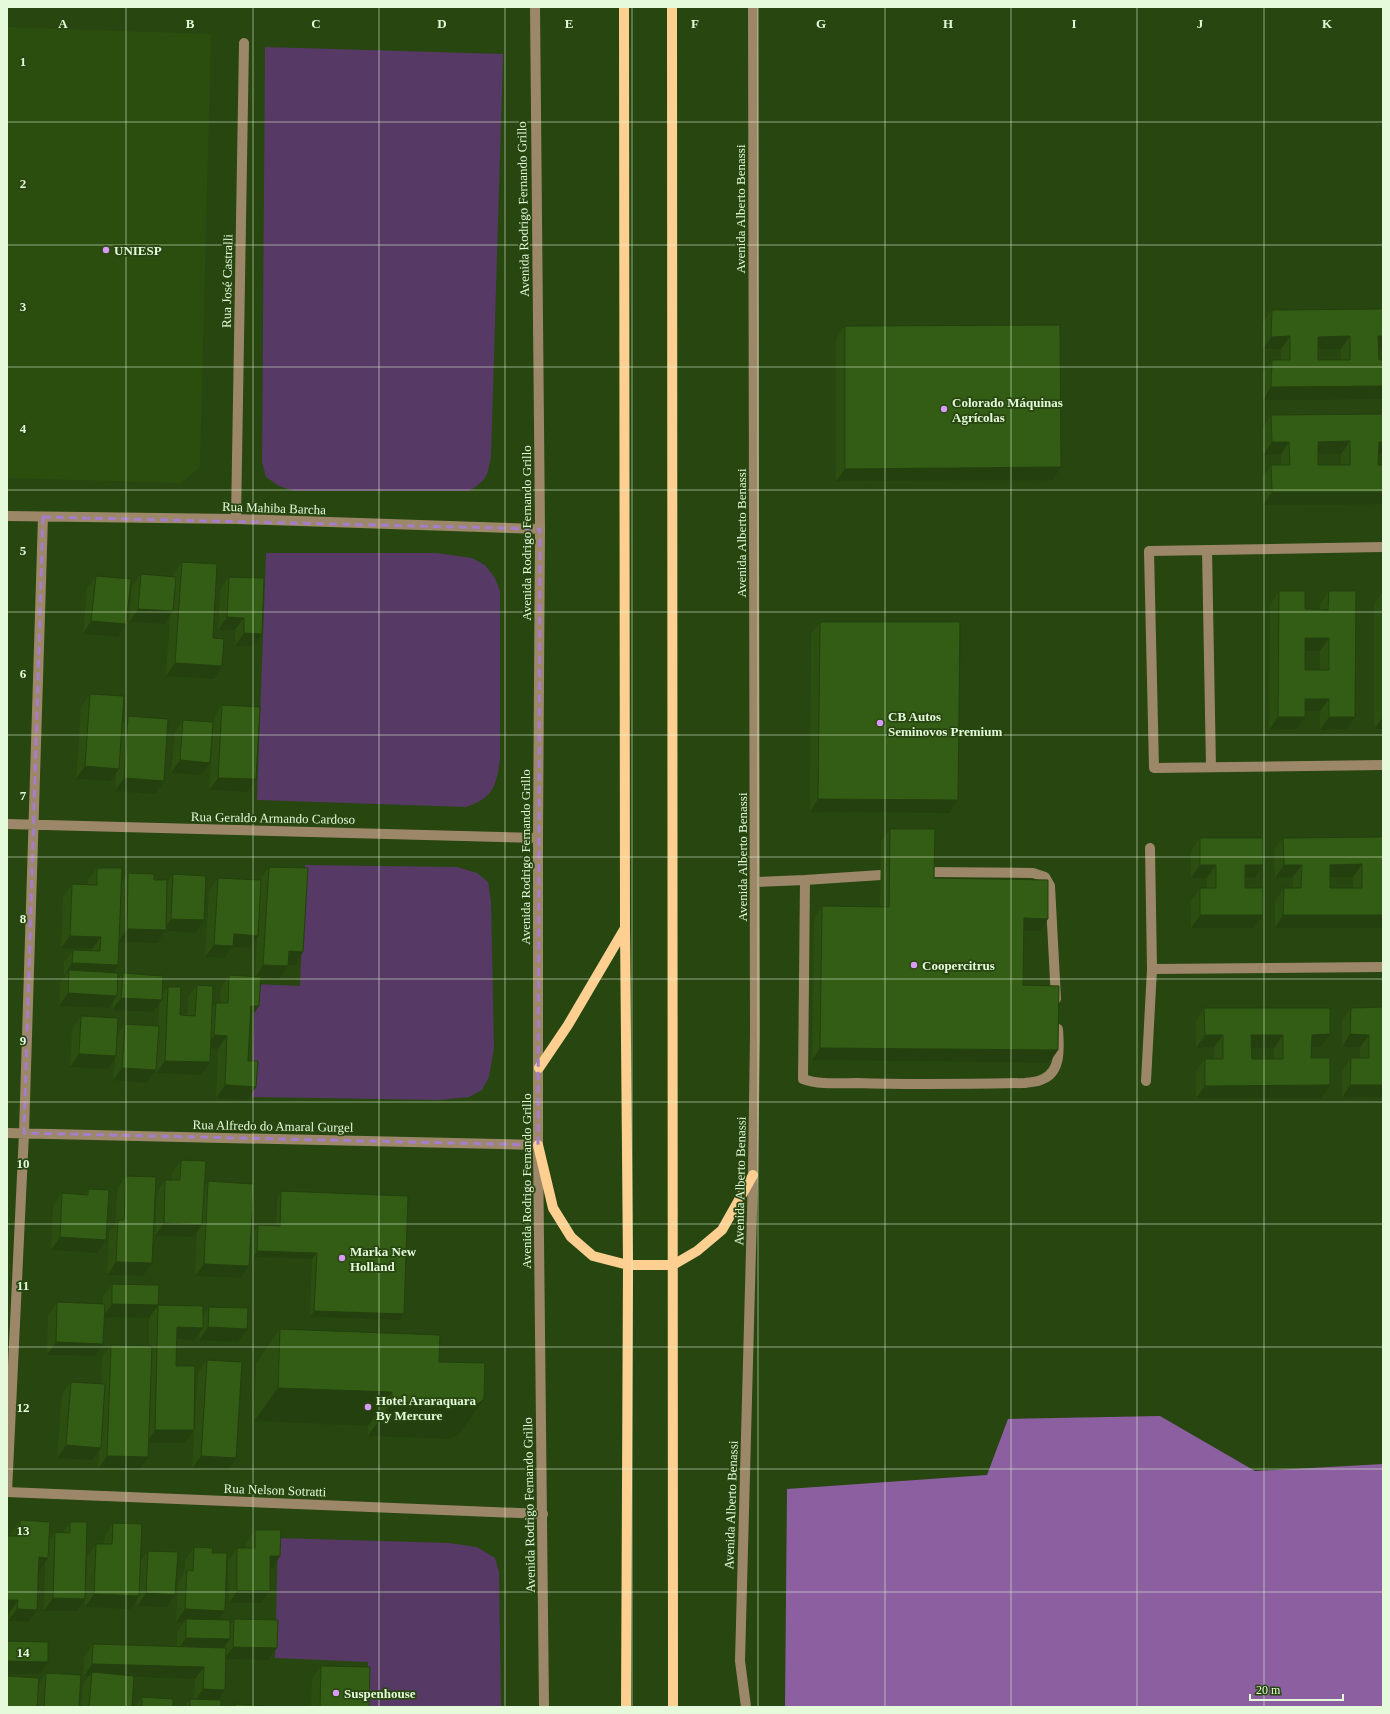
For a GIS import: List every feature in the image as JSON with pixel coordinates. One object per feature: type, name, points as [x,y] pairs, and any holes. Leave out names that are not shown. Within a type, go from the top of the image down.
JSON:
[{"type":"main road","points":[[624,7],[625,928],[628,1265],[626,1707]]},
{"type":"main road","points":[[672,7],[673,1707]]},
{"type":"main road","points":[[539,1068],[568,1025],[625,928]]},
{"type":"main road","points":[[538,1145],[553,1208],[571,1237],[593,1256],[628,1265],[673,1264],[697,1251],[722,1230],[754,1175]]},
{"type":"street","name":"Avenida Rodrigo Fernando Grillo","points":[[535,7],[540,529],[538,1145],[544,1707]]},
{"type":"street","name":"Avenida Alberto Benassi","points":[[746,1707],[740,1661],[754,1175],[755,882],[753,7]]},
{"type":"street","name":"Rua José Castralli","points":[[236,519],[244,43]]},
{"type":"street","name":"Rua Mahiba Barcha","points":[[7,516],[236,519],[540,529]]},
{"type":"street","points":[[7,1492],[24,1133],[32,825],[43,517]]},
{"type":"street","points":[[1383,547],[1149,551],[1154,768],[1383,765]]},
{"type":"street","points":[[1207,550],[1211,767]]},
{"type":"street","name":"Rua Geraldo Armando Cardoso","points":[[7,824],[538,838]]},
{"type":"street","points":[[1146,1080],[1152,969],[1150,848]]},
{"type":"street","points":[[925,872],[1033,873],[1045,877],[1050,886],[1056,1006]]},
{"type":"street","points":[[755,882],[881,875]]},
{"type":"street","points":[[805,880],[802,1079],[821,1082],[887,1084],[1025,1083],[1044,1079],[1054,1070],[1059,1053],[1057,1022]]},
{"type":"street","points":[[1152,969],[1383,967]]},
{"type":"street","name":"Rua Alfredo do Amaral Gurgel","points":[[7,1133],[538,1145]]},
{"type":"street","name":"Rua Nelson Sotratti","points":[[7,1492],[542,1514]]},
{"type":"highlighted area","points":[[43,517],[540,529],[538,1145],[24,1133]]},
{"type":"shaded area","name":"UNIESP","points":[[7,27],[211,34],[200,467],[181,483],[7,478]]},
{"type":"shaded area","points":[[265,47],[503,54],[491,457],[487,474],[483,481],[469,491],[294,491],[279,486],[266,477],[262,462]]},
{"type":"shaded area","points":[[266,553],[437,553],[472,558],[485,565],[495,578],[500,591],[500,760],[495,784],[488,795],[475,804],[466,807],[257,800]]},
{"type":"shaded area","points":[[305,865],[457,867],[477,873],[488,882],[491,901],[494,1048],[489,1077],[482,1090],[469,1097],[439,1100],[252,1097],[255,984],[300,986]]},
{"type":"shaded area","points":[[1160,1416],[1255,1471],[1383,1464],[1383,1707],[785,1707],[787,1489],[987,1475],[1008,1419]]},
{"type":"shaded area","points":[[278,1538],[449,1543],[477,1547],[495,1558],[499,1572],[501,1707],[367,1707],[368,1662],[275,1658]]},
{"type":"building","points":[[1383,309],[1383,336],[1378,336],[1379,360],[1383,360],[1383,386],[1271,387],[1272,360],[1290,360],[1290,336],[1271,337],[1272,310]],"holes":[[[1350,336],[1350,360],[1318,360],[1318,337]]]},
{"type":"building","name":"Colorado Máquinas Agrícolas","points":[[1060,325],[1061,467],[845,469],[845,326]]},
{"type":"building","points":[[1383,414],[1383,442],[1379,442],[1378,465],[1383,465],[1383,492],[1272,492],[1271,465],[1290,465],[1289,442],[1272,442],[1271,415]],"holes":[[[1350,441],[1350,465],[1318,465],[1318,442]]]},
{"type":"building","points":[[182,562],[217,564],[213,638],[224,639],[222,666],[175,663]]},
{"type":"building","points":[[141,574],[176,577],[173,611],[138,609]]},
{"type":"building","points":[[96,576],[131,579],[126,624],[91,621]]},
{"type":"building","points":[[229,577],[264,578],[262,634],[244,633],[244,618],[227,617]]},
{"type":"building","points":[[1279,591],[1305,591],[1305,609],[1328,610],[1329,591],[1356,591],[1355,717],[1329,717],[1329,699],[1305,699],[1305,717],[1278,717]],"holes":[[[1305,638],[1329,638],[1329,670],[1305,670]]]},
{"type":"building","name":"CB Autos Seminovos Premium","points":[[820,622],[960,622],[958,800],[818,799]]},
{"type":"building","points":[[90,694],[124,696],[119,769],[85,766]]},
{"type":"building","points":[[222,705],[260,707],[256,779],[218,778]]},
{"type":"building","points":[[128,716],[168,719],[164,781],[124,778]]},
{"type":"building","points":[[183,720],[213,722],[210,763],[180,760]]},
{"type":"building","name":"Coopercitrus","points":[[890,829],[935,829],[934,878],[1048,880],[1048,919],[1024,918],[1023,985],[1059,986],[1058,1050],[820,1048],[822,906],[889,907]]},
{"type":"building","points":[[1383,837],[1383,915],[1283,915],[1284,888],[1301,888],[1302,865],[1284,865],[1283,838]],"holes":[[[1362,864],[1362,888],[1330,888],[1330,865]]]},
{"type":"building","points":[[1200,838],[1263,838],[1263,865],[1245,865],[1245,888],[1263,888],[1263,915],[1200,915],[1200,888],[1216,888],[1216,865],[1200,865]]},
{"type":"building","points":[[269,867],[308,868],[303,952],[289,951],[288,966],[263,965]]},
{"type":"building","points":[[97,868],[122,868],[118,965],[72,963],[73,950],[100,951],[101,937],[70,936],[72,884],[97,885]]},
{"type":"building","points":[[128,873],[154,874],[154,880],[167,880],[166,930],[127,929]]},
{"type":"building","points":[[173,874],[206,876],[204,920],[171,919]]},
{"type":"building","points":[[218,878],[261,880],[258,936],[234,934],[233,946],[214,945]]},
{"type":"building","points":[[69,970],[118,973],[117,996],[68,993]]},
{"type":"building","points":[[123,973],[163,976],[162,1000],[121,998]]},
{"type":"building","points":[[229,975],[261,977],[259,1006],[251,1006],[248,1061],[258,1061],[256,1087],[225,1085],[227,1036],[214,1035],[216,1003],[228,1003]]},
{"type":"building","points":[[197,985],[213,986],[210,1062],[165,1061],[168,987],[181,987],[180,1015],[195,1016]]},
{"type":"building","points":[[1383,1007],[1383,1085],[1350,1085],[1351,1058],[1369,1058],[1369,1035],[1350,1034],[1351,1008]]},
{"type":"building","points":[[1204,1008],[1330,1008],[1330,1034],[1312,1035],[1311,1058],[1330,1058],[1330,1085],[1205,1086],[1205,1059],[1223,1059],[1223,1035],[1205,1035]],"holes":[[[1251,1035],[1283,1035],[1283,1059],[1252,1059]]]},
{"type":"building","points":[[81,1016],[118,1018],[116,1056],[79,1054]]},
{"type":"building","points":[[125,1024],[159,1026],[156,1070],[122,1068]]},
{"type":"building","points":[[181,1160],[206,1161],[202,1225],[164,1223],[165,1180],[180,1180]]},
{"type":"building","points":[[126,1176],[156,1177],[152,1263],[116,1262],[118,1220],[124,1220]]},
{"type":"building","points":[[208,1181],[254,1184],[249,1266],[204,1264]]},
{"type":"building","points":[[88,1189],[109,1190],[106,1240],[60,1237],[62,1193],[88,1195]]},
{"type":"building","name":"Marka New Holland","points":[[281,1191],[408,1196],[404,1314],[314,1311],[317,1253],[257,1251],[258,1225],[280,1226]]},
{"type":"building","points":[[112,1284],[159,1285],[158,1305],[112,1304]]},
{"type":"building","points":[[57,1302],[105,1304],[103,1344],[56,1342]]},
{"type":"building","points":[[158,1305],[203,1306],[203,1328],[177,1327],[176,1366],[195,1366],[194,1430],[155,1430]]},
{"type":"building","points":[[209,1307],[248,1308],[247,1329],[208,1327]]},
{"type":"building","points":[[280,1329],[440,1335],[439,1362],[485,1363],[484,1399],[479,1403],[472,1405],[392,1402],[392,1392],[278,1388]]},
{"type":"building","points":[[111,1345],[152,1346],[148,1457],[107,1456]]},
{"type":"building","points":[[207,1360],[242,1362],[236,1458],[201,1456]]},
{"type":"building","points":[[71,1382],[105,1384],[101,1448],[66,1445]]},
{"type":"building","points":[[20,1520],[50,1522],[48,1558],[39,1557],[37,1610],[17,1609],[18,1600],[7,1600],[7,1536],[20,1536]]},
{"type":"building","points":[[70,1522],[87,1522],[85,1599],[53,1598],[55,1532],[70,1533]]},
{"type":"building","points":[[113,1523],[142,1524],[139,1596],[94,1594],[96,1544],[112,1544]]},
{"type":"building","points":[[255,1530],[281,1530],[280,1556],[270,1556],[270,1591],[237,1591],[237,1548],[255,1548]]},
{"type":"building","points":[[194,1547],[213,1548],[212,1553],[227,1553],[225,1611],[185,1609],[187,1570],[193,1571]]},
{"type":"building","points":[[148,1551],[178,1552],[175,1595],[146,1593]]},
{"type":"building","points":[[186,1619],[230,1620],[230,1639],[186,1638]]},
{"type":"building","points":[[234,1619],[278,1620],[277,1648],[233,1647]]},
{"type":"building","points":[[7,1641],[48,1642],[48,1662],[7,1661]]},
{"type":"building","points":[[93,1644],[226,1648],[225,1690],[203,1689],[204,1667],[92,1664]]},
{"type":"building","points":[[321,1666],[370,1667],[369,1707],[320,1707]]},
{"type":"building","points":[[92,1672],[134,1676],[132,1707],[89,1707]]},
{"type":"building","points":[[46,1673],[81,1675],[79,1707],[44,1707]]},
{"type":"building","points":[[7,1676],[39,1678],[37,1707],[7,1707]]},
{"type":"building","points":[[142,1697],[173,1699],[173,1707],[142,1707]]},
{"type":"building","points":[[190,1699],[221,1700],[221,1707],[190,1707]]},
{"type":"building","points":[[235,1704],[265,1706],[265,1707],[235,1707]]},
{"type":"place","name":"UNIESP","points":[[106,250]]},
{"type":"place","name":"Colorado Máquinas Agrícolas","points":[[944,409]]},
{"type":"place","name":"CB Autos Seminovos Premium","points":[[880,723]]},
{"type":"place","name":"Coopercitrus","points":[[914,965]]},
{"type":"place","name":"Marka New Holland","points":[[342,1258]]},
{"type":"place","name":"Hotel Araraquara By Mercure","points":[[368,1407]]},
{"type":"place","name":"Suspenhouse","points":[[336,1693]]}]
